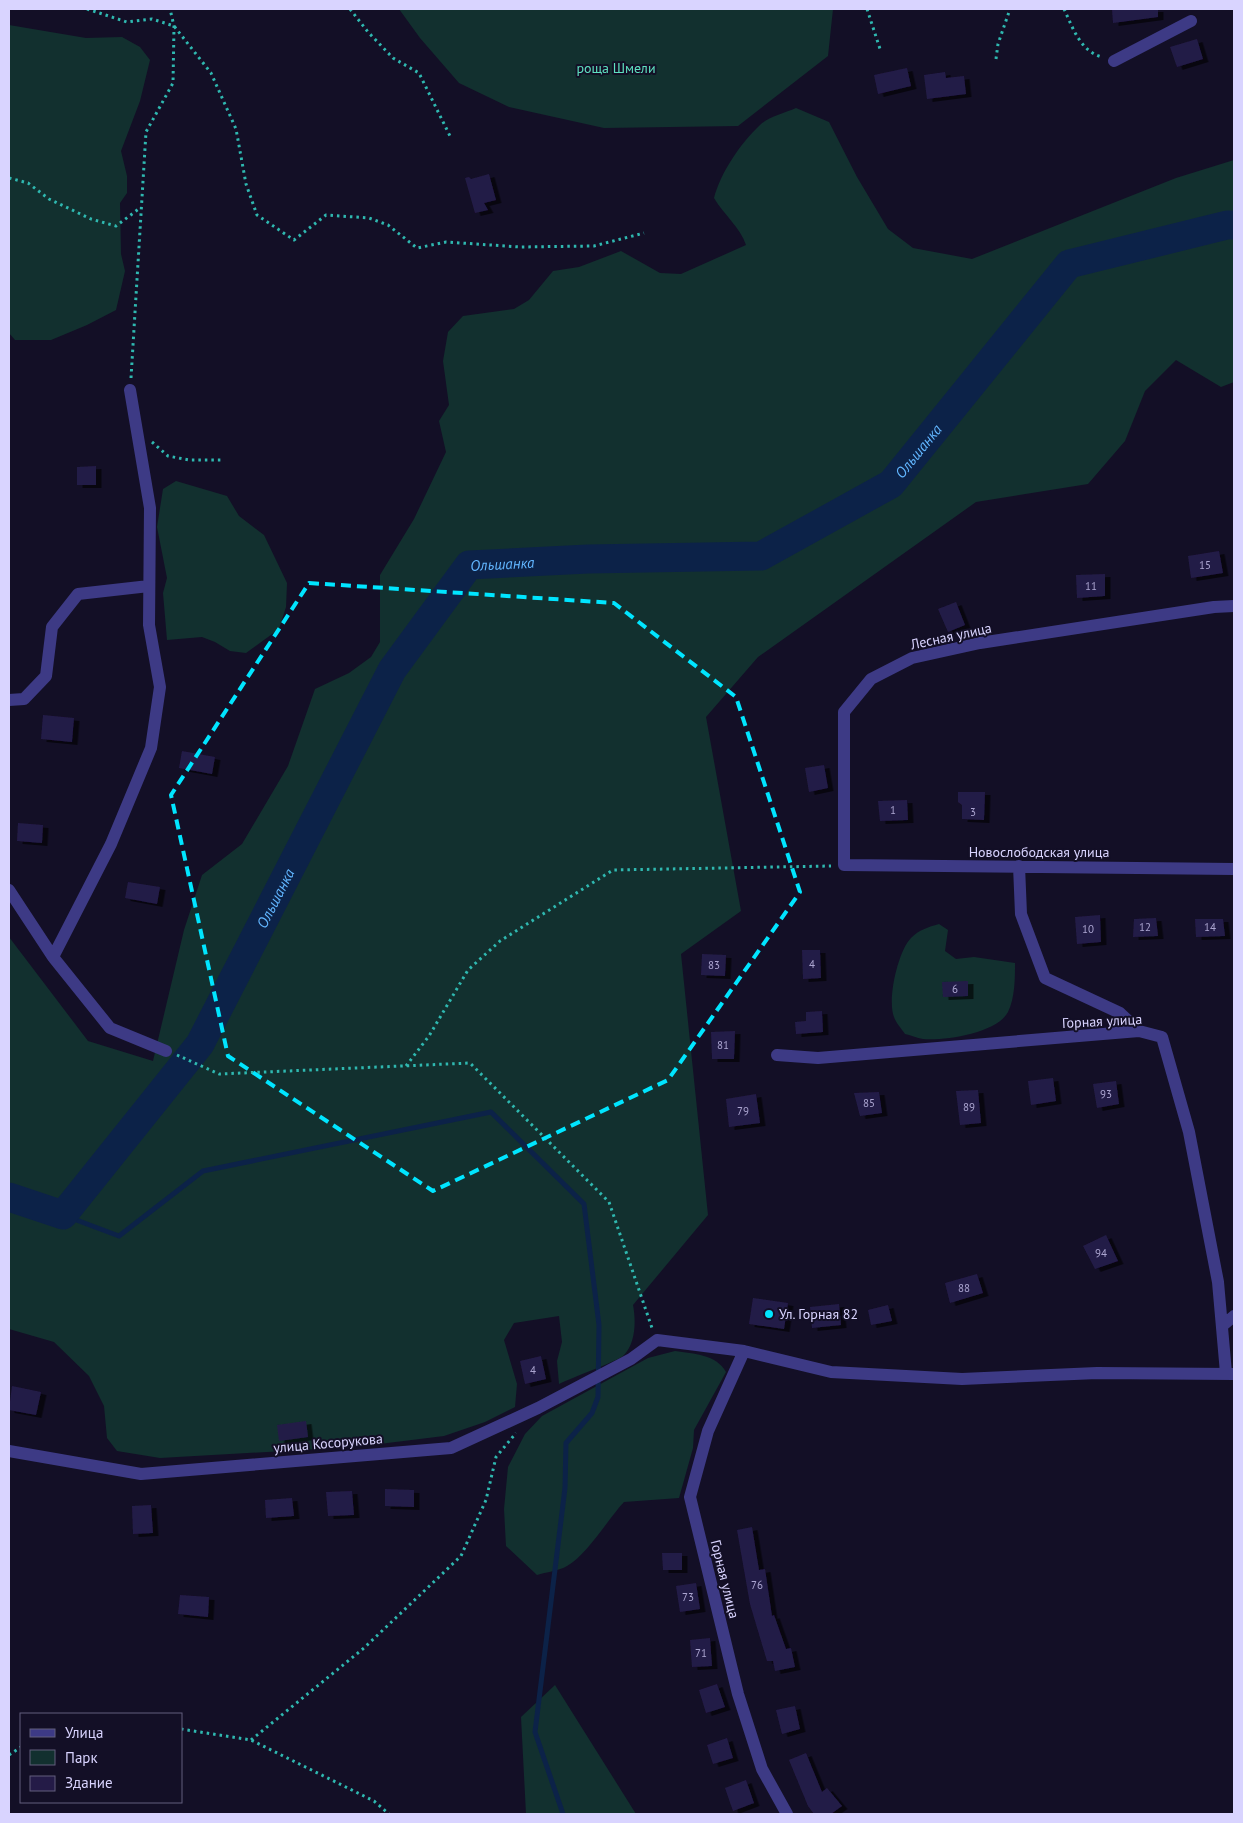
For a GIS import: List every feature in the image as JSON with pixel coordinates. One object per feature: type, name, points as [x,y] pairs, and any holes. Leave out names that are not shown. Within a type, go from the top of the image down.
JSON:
[{"type":"street","points":[[1114,61],[1191,21]]},
{"type":"street","points":[[52,958],[111,844],[151,748],[160,687],[149,625],[150,508],[130,390]]},
{"type":"street","points":[[9,700],[24,699],[46,676],[52,627],[78,594],[149,586]]},
{"type":"street","name":"Лесная улица","points":[[844,866],[844,712],[871,679],[912,658],[980,644],[1214,607],[1234,606]]},
{"type":"street","name":"Новослободская улица","points":[[844,866],[1234,869]]},
{"type":"street","points":[[1019,866],[1022,914],[1045,978],[1120,1013],[1140,1031]]},
{"type":"street","points":[[9,890],[52,958],[110,1028],[166,1051]]},
{"type":"street","name":"Горная улица","points":[[777,1055],[818,1058],[1140,1031],[1162,1037],[1189,1132],[1218,1282],[1222,1326],[1230,1374]]},
{"type":"street","points":[[1222,1326],[1234,1316]]},
{"type":"street","points":[[657,1340],[744,1351],[831,1372],[962,1379],[1097,1373],[1230,1374]]},
{"type":"street","name":"улица Косорукова","points":[[9,1451],[141,1474],[451,1448],[538,1408],[631,1359],[657,1340]]},
{"type":"street","name":"Горная улица","points":[[744,1351],[708,1431],[690,1497],[738,1694],[762,1770],[786,1814]]},
{"type":"path","points":[[87,9],[127,22],[152,19],[174,26],[211,73],[236,129],[246,184],[257,215],[294,240],[326,215],[369,218],[388,225],[417,248],[446,242],[520,247],[594,246],[644,233]]},
{"type":"path","points":[[130,390],[146,132],[173,83],[174,26],[170,9]]},
{"type":"path","points":[[350,9],[368,32],[393,58],[419,73],[450,138]]},
{"type":"path","points":[[867,9],[881,52]]},
{"type":"path","points":[[996,59],[998,44],[1010,9]]},
{"type":"path","points":[[1064,9],[1080,41],[1092,54],[1114,61]]},
{"type":"path","points":[[9,178],[28,183],[49,199],[91,220],[116,226],[140,208]]},
{"type":"path","points":[[149,436],[168,456],[189,460],[221,460]]},
{"type":"path","points":[[406,1066],[429,1036],[468,970],[500,941],[613,870],[844,866]]},
{"type":"path","points":[[166,1051],[219,1074],[470,1063],[609,1202],[657,1340]]},
{"type":"path","points":[[251,1740],[364,1648],[461,1556],[486,1500],[496,1457],[520,1429]]},
{"type":"path","points":[[182,1729],[251,1740],[374,1801],[390,1814]]},
{"type":"path","points":[[9,1755],[20,1748]]},
{"type":"highlighted area","points":[[309,583],[614,603],[736,697],[800,892],[668,1080],[433,1191],[228,1056],[171,795]]},
{"type":"green space","name":"роща Шмели","points":[[399,9],[833,9],[828,56],[738,126],[604,128],[509,107],[459,83],[420,38]]},
{"type":"green space","points":[[9,25],[86,38],[122,37],[140,47],[150,60],[140,101],[121,151],[127,176],[127,193],[120,203],[121,254],[125,271],[116,310],[51,340],[15,340],[9,333]]},
{"type":"green space","points":[[796,108],[829,122],[857,177],[888,229],[913,248],[972,259],[1176,178],[1234,160],[1234,382],[1221,387],[1176,360],[1145,391],[1125,441],[1088,484],[976,502],[758,657],[706,717],[741,911],[681,954],[708,1215],[633,1305],[635,1325],[633,1339],[623,1356],[559,1384],[557,1361],[562,1342],[559,1316],[514,1323],[504,1340],[517,1384],[515,1407],[485,1422],[444,1436],[355,1447],[160,1458],[117,1451],[107,1438],[104,1406],[89,1376],[54,1342],[9,1329],[9,937],[88,1041],[153,1061],[184,930],[202,875],[242,844],[288,766],[315,689],[349,673],[371,657],[380,642],[380,575],[414,519],[446,452],[439,421],[449,405],[443,361],[448,332],[463,316],[514,309],[529,300],[553,271],[579,267],[621,251],[660,273],[681,274],[746,245],[740,232],[714,198],[717,188],[732,159],[760,125],[777,115]]},
{"type":"green space","points":[[176,481],[227,496],[239,516],[264,535],[287,583],[286,607],[279,629],[246,653],[230,651],[202,637],[167,640],[163,593],[167,578],[157,527],[163,489]]},
{"type":"green space","points":[[939,924],[948,930],[945,951],[956,959],[974,957],[1015,963],[1015,981],[1008,1012],[993,1025],[957,1037],[923,1039],[905,1034],[896,1021],[892,1009],[893,988],[898,964],[906,944],[917,933]]},
{"type":"green space","points":[[675,1351],[710,1358],[722,1366],[726,1372],[694,1430],[693,1448],[679,1498],[624,1502],[575,1561],[560,1569],[537,1575],[506,1546],[504,1509],[508,1467],[525,1434],[542,1416],[648,1358]]},
{"type":"green space","points":[[555,1685],[636,1814],[526,1814],[521,1717]]},
{"type":"building","points":[[1112,9],[1158,9],[1158,17],[1113,23]]},
{"type":"building","points":[[1197,39],[1203,59],[1177,67],[1170,47]]},
{"type":"building","points":[[907,68],[911,86],[878,94],[874,75]]},
{"type":"building","points":[[945,72],[946,78],[964,76],[966,94],[927,99],[924,75]]},
{"type":"building","points":[[489,174],[496,200],[484,203],[488,210],[475,213],[465,178],[469,177],[471,179]]},
{"type":"building","points":[[96,466],[96,485],[77,485],[77,467]]},
{"type":"building","points":[[1219,551],[1223,573],[1191,578],[1188,556]]},
{"type":"building","points":[[1105,574],[1105,596],[1077,598],[1076,575]]},
{"type":"building","points":[[956,602],[965,625],[948,632],[938,609]]},
{"type":"building","points":[[43,715],[74,718],[72,742],[41,739]]},
{"type":"building","points":[[182,751],[215,757],[212,774],[179,768]]},
{"type":"building","points":[[824,765],[828,788],[809,792],[805,768]]},
{"type":"building","points":[[958,792],[985,792],[984,820],[962,819],[962,805],[958,802]]},
{"type":"building","points":[[907,800],[908,820],[880,821],[878,801]]},
{"type":"building","points":[[18,823],[43,825],[42,843],[17,841]]},
{"type":"building","points":[[128,882],[160,887],[157,904],[125,898]]},
{"type":"building","points":[[1100,915],[1101,942],[1077,944],[1075,917]]},
{"type":"building","points":[[1156,918],[1158,936],[1133,937],[1134,919]]},
{"type":"building","points":[[1195,919],[1223,919],[1225,936],[1196,937]]},
{"type":"building","points":[[802,950],[820,950],[821,978],[803,979]]},
{"type":"building","points":[[702,954],[726,955],[725,976],[701,975]]},
{"type":"building","points":[[968,981],[968,996],[943,997],[942,982]]},
{"type":"building","points":[[822,1011],[823,1032],[796,1034],[795,1022],[806,1021],[806,1012]]},
{"type":"building","points":[[735,1031],[734,1059],[712,1059],[711,1032]]},
{"type":"building","points":[[1053,1078],[1056,1101],[1031,1105],[1028,1081]]},
{"type":"building","points":[[1116,1081],[1119,1104],[1097,1108],[1093,1084]]},
{"type":"building","points":[[978,1090],[981,1123],[960,1125],[956,1091]]},
{"type":"building","points":[[879,1092],[882,1113],[860,1116],[854,1093]]},
{"type":"building","points":[[756,1094],[760,1123],[729,1127],[726,1099]]},
{"type":"building","points":[[1106,1235],[1118,1261],[1095,1269],[1083,1246]]},
{"type":"building","points":[[977,1274],[983,1293],[950,1303],[945,1283]]},
{"type":"building","name":"Ул. Горная 82","points":[[753,1298],[788,1303],[784,1329],[749,1324]]},
{"type":"building","points":[[839,1304],[841,1325],[812,1328],[810,1307]]},
{"type":"building","points":[[888,1305],[892,1321],[871,1325],[868,1310]]},
{"type":"building","points":[[541,1356],[546,1379],[525,1384],[520,1361]]},
{"type":"building","points":[[12,1386],[41,1392],[36,1415],[9,1410]]},
{"type":"building","points":[[306,1421],[308,1437],[279,1441],[277,1425]]},
{"type":"building","points":[[385,1489],[414,1490],[414,1507],[385,1506]]},
{"type":"building","points":[[352,1491],[354,1515],[328,1516],[326,1492]]},
{"type":"building","points":[[292,1498],[294,1516],[266,1518],[265,1500]]},
{"type":"building","points":[[151,1505],[153,1533],[133,1534],[132,1506]]},
{"type":"building","points":[[752,1527],[759,1570],[765,1569],[772,1616],[774,1615],[786,1649],[791,1648],[795,1667],[775,1671],[773,1661],[767,1661],[750,1604],[737,1530]]},
{"type":"building","points":[[662,1553],[682,1553],[682,1570],[663,1570]]},
{"type":"building","points":[[696,1583],[700,1609],[680,1612],[676,1586]]},
{"type":"building","points":[[180,1595],[209,1597],[208,1617],[178,1614]]},
{"type":"building","points":[[710,1638],[712,1666],[692,1667],[690,1640]]},
{"type":"building","points":[[717,1684],[725,1707],[706,1713],[699,1690]]},
{"type":"building","points":[[795,1706],[800,1729],[782,1734],[776,1710]]},
{"type":"building","points":[[727,1738],[733,1758],[713,1764],[707,1745]]},
{"type":"building","points":[[806,1753],[822,1792],[827,1788],[842,1806],[831,1814],[814,1814],[808,1806],[789,1760]]},
{"type":"building","points":[[746,1780],[754,1803],[733,1811],[725,1788]]},
{"type":"waterway","name":"Ольшанка","points":[[9,1197],[63,1215],[200,1044],[392,670],[469,565],[588,559],[761,556],[891,484],[1069,264],[1227,225],[1234,225]]},
{"type":"waterway","points":[[63,1215],[119,1236],[203,1171],[491,1112],[584,1204],[599,1325],[598,1397],[592,1413],[566,1443],[565,1488],[535,1732],[563,1814]]},
{"type":"place","name":"Ул. Горная 82","points":[[769,1314]]}]
